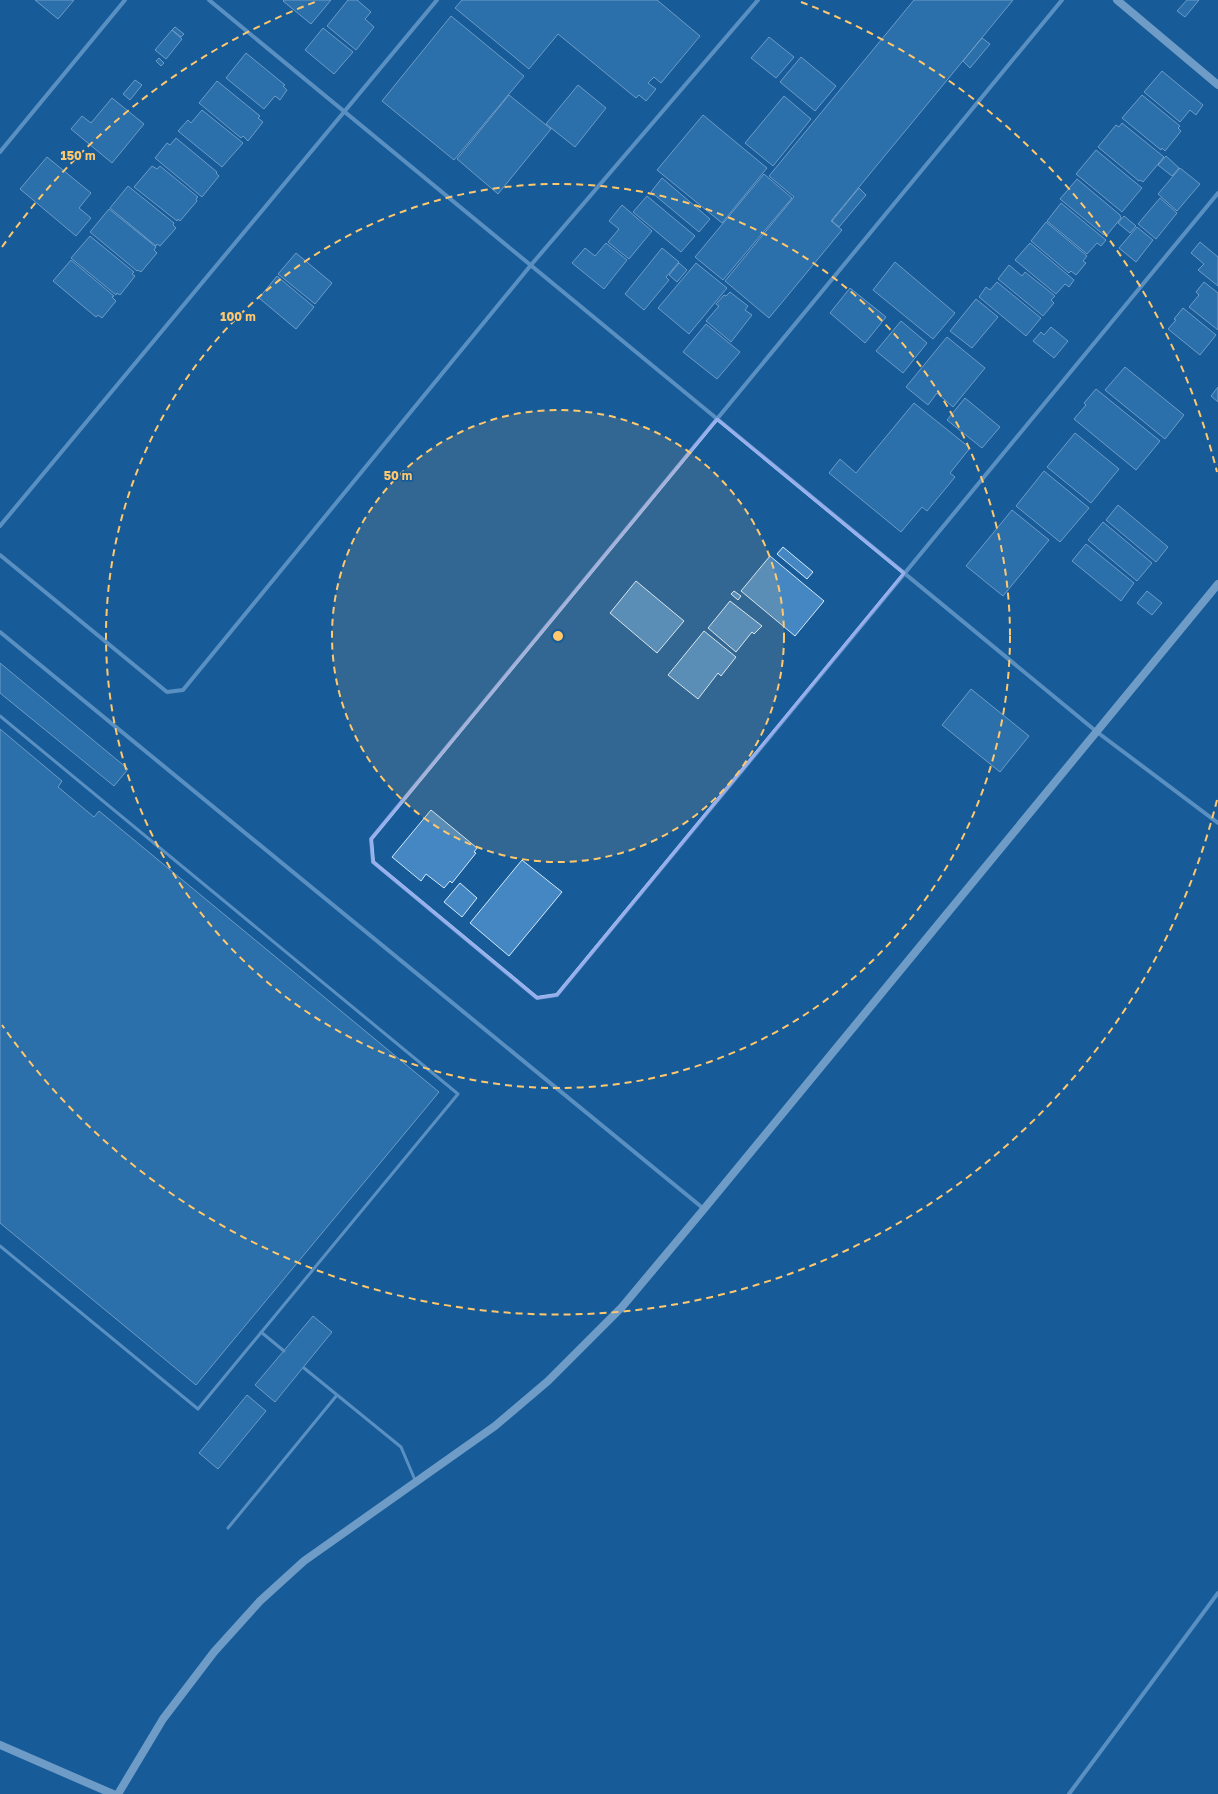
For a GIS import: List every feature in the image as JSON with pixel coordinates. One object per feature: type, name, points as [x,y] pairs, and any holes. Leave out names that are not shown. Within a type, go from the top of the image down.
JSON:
[{"type":"street","points":[[0,152],[126,0]]},
{"type":"street","points":[[209,0],[1097,732],[1218,823]]},
{"type":"street","points":[[0,526],[437,0]]},
{"type":"street","points":[[0,555],[166,692],[183,690],[531,266],[758,0]]},
{"type":"street","points":[[1062,0],[371,839],[373,862],[538,998],[557,995],[1218,192]]},
{"type":"street","points":[[1117,0],[1218,85]]},
{"type":"street","points":[[118,1794],[164,1719],[214,1652],[260,1601],[304,1561],[496,1426],[548,1381],[622,1307],[704,1210],[1218,584]]},
{"type":"street","points":[[0,632],[704,1210]]},
{"type":"street","points":[[1069,1794],[1218,1593]]},
{"type":"street","points":[[0,1745],[113,1794]]},
{"type":"lane","points":[[0,716],[458,1094],[198,1409],[0,1246]]},
{"type":"lane","points":[[261,1332],[284,1351]]},
{"type":"lane","points":[[304,1368],[401,1447],[416,1482]]},
{"type":"lane","points":[[228,1528],[337,1395]]},
{"type":"highlighted area","points":[[717,419],[904,573],[557,995],[537,998],[373,862],[371,839]]},
{"type":"building","points":[[35,0],[74,0],[58,19]]},
{"type":"building","points":[[331,0],[311,24],[283,1]]},
{"type":"building","points":[[348,0],[357,0],[371,12],[365,19],[374,27],[356,50],[327,26]]},
{"type":"building","points":[[462,0],[657,0],[700,36],[661,83],[654,77],[648,83],[656,89],[646,101],[639,95],[636,98],[558,34],[529,69],[455,8]]},
{"type":"building","points":[[914,0],[1013,0],[831,221],[842,230],[769,318],[725,281],[794,197],[769,176]]},
{"type":"building","points":[[1187,0],[1199,0],[1185,17],[1177,11]]},
{"type":"building","points":[[451,16],[524,76],[454,160],[382,101]]},
{"type":"building","points":[[175,27],[184,34],[181,37],[172,30]]},
{"type":"building","points":[[323,28],[353,52],[334,74],[305,50]]},
{"type":"building","points":[[172,30],[182,39],[166,59],[155,50]]},
{"type":"building","points":[[769,37],[794,57],[776,78],[751,58]]},
{"type":"building","points":[[982,38],[990,44],[970,68],[963,61]]},
{"type":"building","points":[[246,53],[285,85],[283,86],[287,90],[280,100],[275,96],[264,109],[226,78]]},
{"type":"building","points":[[801,57],[836,86],[815,111],[780,82]]},
{"type":"building","points":[[159,58],[164,63],[161,66],[156,61]]},
{"type":"building","points":[[1162,71],[1203,105],[1196,115],[1190,110],[1180,122],[1144,92]]},
{"type":"building","points":[[135,80],[142,85],[130,100],[123,94]]},
{"type":"building","points":[[217,81],[260,116],[258,118],[263,122],[248,141],[243,136],[241,138],[199,103]]},
{"type":"building","points":[[578,85],[606,108],[575,147],[546,124]]},
{"type":"building","points":[[509,95],[551,129],[498,194],[457,159]]},
{"type":"building","points":[[1142,95],[1180,126],[1178,128],[1181,131],[1165,151],[1162,148],[1161,150],[1122,118]]},
{"type":"building","points":[[784,96],[811,119],[773,166],[745,143]]},
{"type":"building","points":[[112,98],[144,124],[112,163],[71,129],[82,116],[91,123]]},
{"type":"building","points":[[202,110],[243,143],[222,167],[178,131],[188,120],[191,123]]},
{"type":"building","points":[[703,115],[767,168],[722,223],[657,170]]},
{"type":"building","points":[[1122,123],[1164,157],[1143,182],[1140,180],[1139,181],[1098,147],[1116,125],[1119,127]]},
{"type":"building","points":[[176,138],[217,172],[216,173],[219,176],[202,197],[155,158],[167,143],[170,145]]},
{"type":"building","points":[[1096,150],[1142,188],[1122,212],[1076,174]]},
{"type":"building","points":[[1166,156],[1179,168],[1172,176],[1158,165]]},
{"type":"building","points":[[47,157],[91,193],[79,208],[91,218],[76,236],[20,189]]},
{"type":"building","points":[[152,166],[157,169],[160,166],[198,197],[196,199],[197,201],[180,221],[178,219],[177,221],[134,187]]},
{"type":"building","points":[[1180,168],[1200,184],[1177,211],[1158,194]]},
{"type":"building","points":[[764,174],[792,198],[723,280],[695,257]]},
{"type":"building","points":[[662,178],[710,219],[699,232],[651,192]]},
{"type":"building","points":[[1077,179],[1120,215],[1121,218],[1107,235],[1105,233],[1104,235],[1060,199]]},
{"type":"building","points":[[128,186],[174,223],[173,225],[176,228],[160,246],[157,244],[156,246],[110,208]]},
{"type":"building","points":[[859,188],[866,195],[839,227],[832,221]]},
{"type":"building","points":[[647,196],[695,236],[681,252],[633,212]]},
{"type":"building","points":[[1160,198],[1177,213],[1156,239],[1138,224]]},
{"type":"building","points":[[1061,203],[1106,240],[1101,246],[1097,243],[1087,254],[1047,221]]},
{"type":"building","points":[[622,205],[652,231],[629,259],[608,242],[619,229],[609,221]]},
{"type":"building","points":[[109,209],[156,247],[154,250],[157,253],[141,272],[138,270],[137,271],[90,232]]},
{"type":"building","points":[[1124,216],[1136,226],[1130,233],[1118,223]]},
{"type":"building","points":[[1046,222],[1087,256],[1083,261],[1086,263],[1076,275],[1071,271],[1069,273],[1031,241]]},
{"type":"building","points":[[1137,227],[1153,240],[1136,262],[1119,248]]},
{"type":"building","points":[[90,236],[134,272],[132,274],[135,276],[120,295],[117,293],[116,295],[71,258]]},
{"type":"building","points":[[1200,242],[1218,257],[1218,286],[1198,270],[1204,264],[1191,253]]},
{"type":"building","points":[[606,243],[627,260],[604,289],[572,263],[585,248],[595,256]]},
{"type":"building","points":[[1030,243],[1074,280],[1069,287],[1065,284],[1056,294],[1015,260]]},
{"type":"building","points":[[662,248],[679,262],[666,277],[669,280],[644,310],[625,294]]},
{"type":"building","points":[[296,253],[332,283],[315,304],[278,274]]},
{"type":"building","points":[[71,260],[114,296],[112,297],[116,301],[102,318],[98,315],[96,317],[53,281]]},
{"type":"building","points":[[895,262],[955,313],[933,339],[873,290]]},
{"type":"building","points":[[679,263],[687,270],[677,282],[669,275]]},
{"type":"building","points":[[696,263],[727,288],[689,334],[658,308]]},
{"type":"building","points":[[1009,265],[1022,276],[1025,272],[1055,296],[1051,300],[1054,303],[1043,316],[998,279]]},
{"type":"building","points":[[277,276],[314,307],[296,329],[259,298]]},
{"type":"building","points":[[997,282],[1041,318],[1026,336],[979,297],[986,287],[990,290]]},
{"type":"building","points":[[1204,282],[1218,293],[1218,330],[1189,307],[1199,295],[1196,292]]},
{"type":"building","points":[[850,288],[886,317],[865,343],[830,313]]},
{"type":"building","points":[[730,292],[748,306],[745,310],[752,315],[731,342],[706,321],[719,306],[716,304],[724,295],[726,296]]},
{"type":"building","points":[[976,299],[998,317],[972,348],[950,331]]},
{"type":"building","points":[[1183,308],[1216,335],[1200,355],[1168,329],[1176,320],[1174,319]]},
{"type":"building","points":[[901,321],[927,343],[903,373],[876,351]]},
{"type":"building","points":[[706,324],[740,352],[717,379],[683,352]]},
{"type":"building","points":[[1051,327],[1068,341],[1054,358],[1033,341],[1041,332],[1044,335]]},
{"type":"building","points":[[947,337],[985,368],[953,407],[937,393],[928,405],[906,387]]},
{"type":"building","points":[[1125,367],[1184,415],[1165,439],[1105,390]]},
{"type":"building","points":[[1218,387],[1218,402],[1211,396]]},
{"type":"building","points":[[1096,389],[1160,441],[1136,470],[1074,419],[1086,405],[1084,403]]},
{"type":"building","points":[[965,398],[1000,427],[982,448],[947,420]]},
{"type":"building","points":[[914,403],[970,448],[950,473],[955,477],[927,511],[922,507],[901,532],[829,473],[840,459],[856,473]]},
{"type":"building","points":[[1075,433],[1119,469],[1091,503],[1047,467]]},
{"type":"building","points":[[1044,471],[1089,508],[1060,542],[1016,506]]},
{"type":"building","points":[[1118,505],[1168,547],[1156,562],[1106,520]]},
{"type":"building","points":[[1012,510],[1049,540],[1003,596],[966,566]]},
{"type":"building","points":[[1103,522],[1152,563],[1137,581],[1088,540]]},
{"type":"building","points":[[1086,544],[1134,583],[1121,601],[1072,561]]},
{"type":"building","points":[[783,547],[813,572],[807,579],[777,554]]},
{"type":"building","points":[[770,556],[824,601],[795,636],[741,591]]},
{"type":"building","points":[[636,581],[684,621],[657,653],[610,613]]},
{"type":"building","points":[[734,591],[741,596],[738,600],[731,594]]},
{"type":"building","points":[[1147,591],[1162,603],[1152,615],[1137,603]]},
{"type":"building","points":[[730,601],[762,626],[754,634],[752,632],[736,652],[708,628]]},
{"type":"building","points":[[704,631],[736,657],[721,676],[718,673],[698,699],[668,675]]},
{"type":"building","points":[[0,663],[128,769],[114,786],[0,693]]},
{"type":"building","points":[[971,689],[1029,736],[1000,772],[942,725]]},
{"type":"building","points":[[0,729],[62,781],[58,787],[94,817],[99,811],[439,1092],[196,1385],[0,1223]]},
{"type":"building","points":[[431,810],[477,848],[474,852],[476,853],[452,883],[450,881],[444,888],[426,874],[421,881],[392,857]]},
{"type":"building","points":[[522,860],[562,892],[509,956],[470,923]]},
{"type":"building","points":[[460,883],[477,898],[462,917],[444,902]]},
{"type":"building","points":[[313,1316],[332,1332],[275,1402],[255,1385]]},
{"type":"building","points":[[247,1395],[266,1411],[218,1469],[199,1453]]}]
